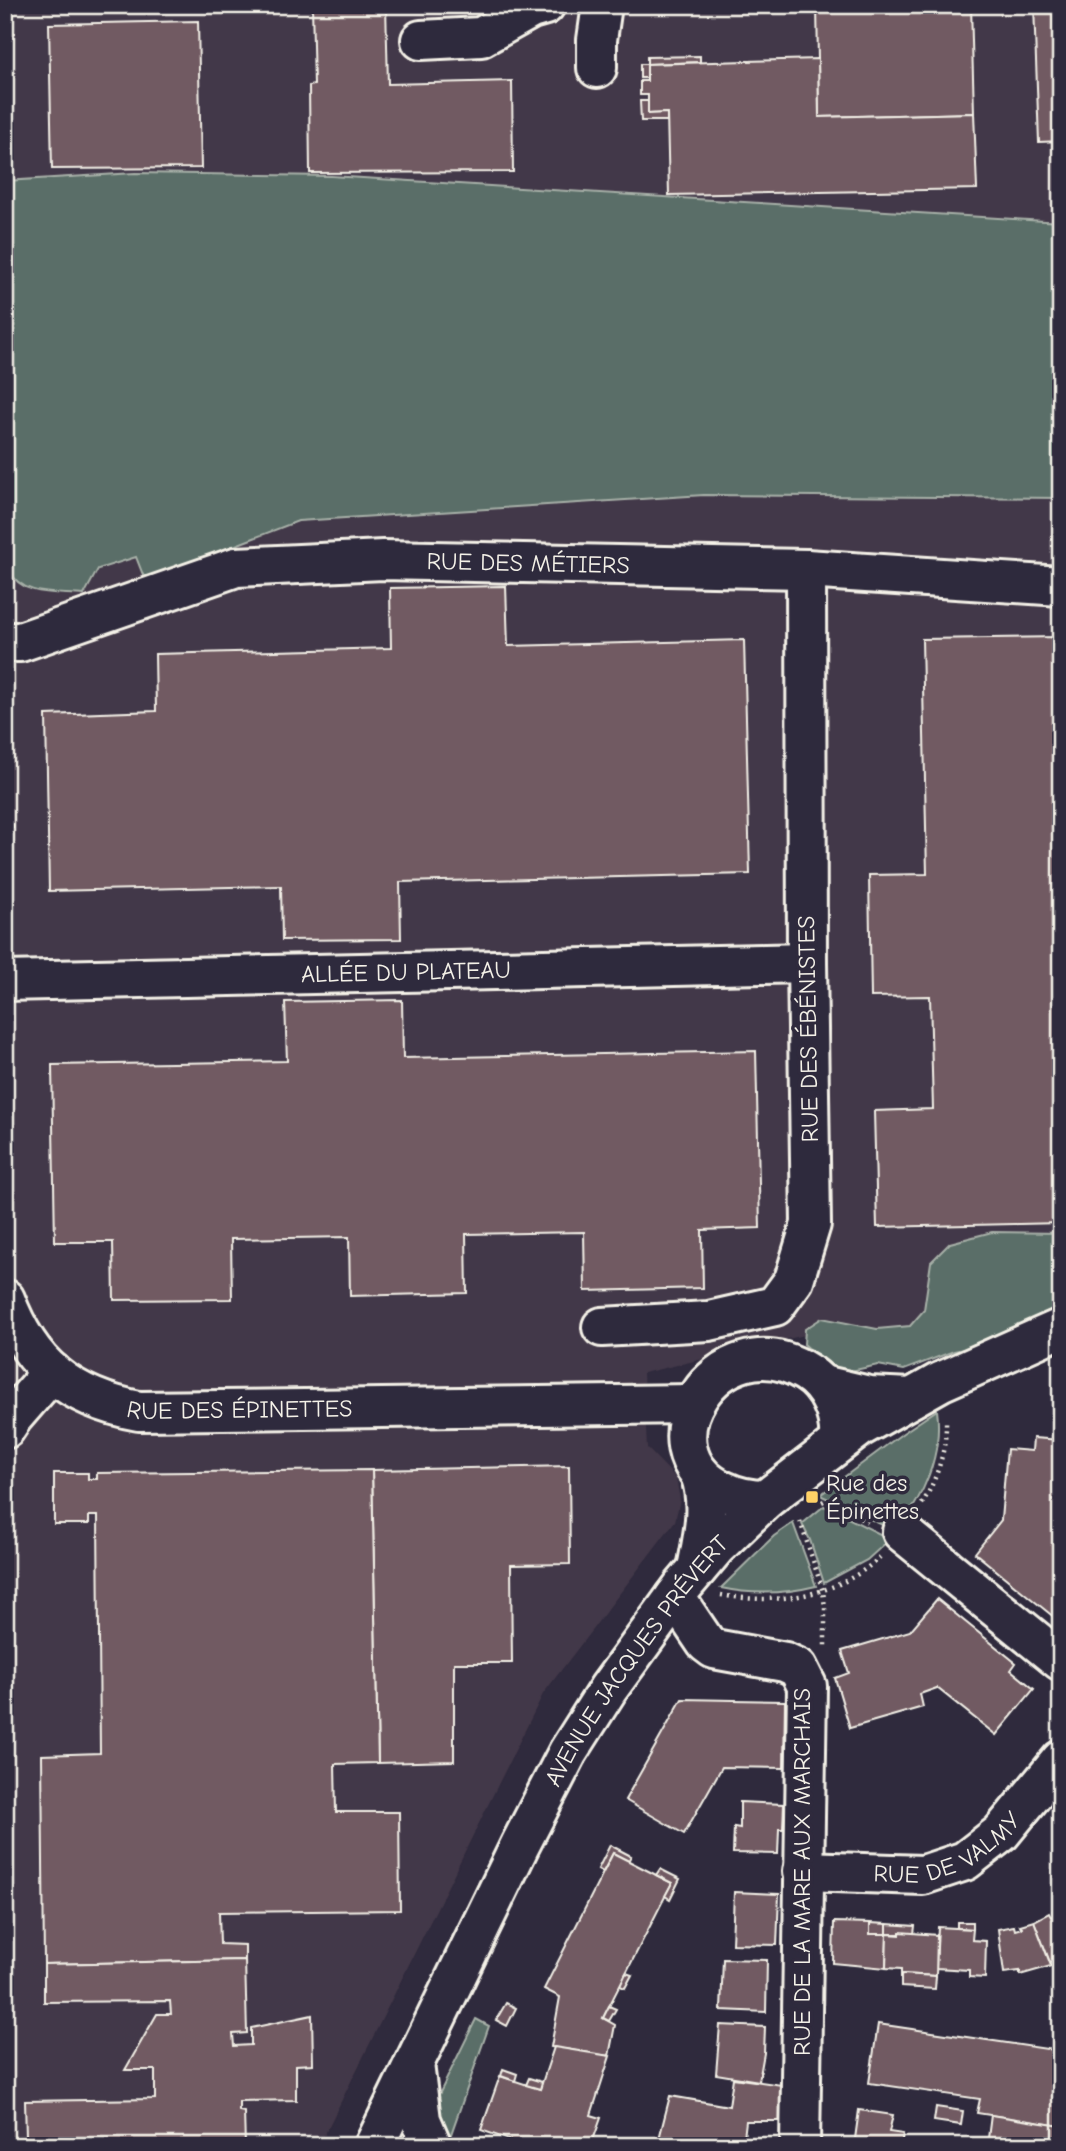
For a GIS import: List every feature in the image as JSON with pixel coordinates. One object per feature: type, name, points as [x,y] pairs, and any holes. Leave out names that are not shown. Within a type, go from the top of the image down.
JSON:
[{"type":"street","points":[[421,40],[481,37],[531,9],[545,5]]},
{"type":"street","points":[[597,68],[601,5]]},
{"type":"street","name":"RUE DES MÉTIERS","points":[[5,642],[20,642],[236,567],[383,560],[806,569],[1061,586]]},
{"type":"street","name":"RUE DES ÉBÉNISTES","points":[[602,1327],[709,1321],[775,1306],[794,1280],[811,1224],[806,569]]},
{"type":"street","name":"ALLÉE DU PLATEAU","points":[[5,981],[807,963]]},
{"type":"street","name":"RUE DES ÉPINETTES","points":[[5,1299],[14,1323],[31,1352],[52,1372],[79,1391],[113,1406],[139,1411],[694,1404]]},
{"type":"street","name":"AVENUE JACQUES PRÉVERT","points":[[374,2146],[568,1752],[608,1689],[685,1584],[716,1548],[765,1500],[839,1441],[940,1382],[1061,1328]]},
{"type":"street","points":[[685,1584],[706,1511],[704,1485],[690,1454],[688,1421],[702,1389],[714,1377],[728,1367],[744,1361],[778,1360],[809,1374],[822,1385],[831,1400],[838,1416],[839,1441]]},
{"type":"street","points":[[5,1429],[52,1372]]},
{"type":"street","points":[[822,1385],[869,1396],[911,1398]]},
{"type":"street","points":[[699,1474],[712,1486],[727,1493],[752,1500],[765,1500]]},
{"type":"street","points":[[900,1535],[1061,1661]]},
{"type":"street","name":"RUE DE LA MARE AUX MARCHAIS","points":[[685,1584],[706,1643],[714,1649],[785,1662],[798,1668],[807,1686],[800,2146]]},
{"type":"street","name":"RUE DE VALMY","points":[[803,1871],[923,1875],[965,1861],[1001,1833],[1061,1760]]},
{"type":"street","points":[[414,2064],[426,2133],[457,2146]]},
{"type":"path","points":[[5,826],[18,826]]},
{"type":"path","points":[[685,1584],[746,1599],[807,1595],[846,1581],[871,1566],[917,1514],[932,1487],[946,1436],[946,1412]]},
{"type":"path","points":[[816,1508],[824,1501],[900,1535]]},
{"type":"path","points":[[807,1515],[798,1522],[823,1591]]},
{"type":"shaded area","points":[[5,5],[1061,5],[1061,1256],[910,1326],[809,1334],[643,1373],[647,1448],[676,1478],[680,1500],[675,1521],[543,1694],[319,2146],[5,2146]]},
{"type":"green space","points":[[135,173],[331,176],[1061,222],[1061,498],[704,495],[298,521],[145,580],[136,557],[98,569],[84,595],[32,589],[15,579],[9,570],[5,181]]},
{"type":"green space","points":[[992,1232],[1061,1233],[1061,1311],[985,1345],[954,1351],[904,1370],[878,1365],[837,1374],[804,1344],[805,1329],[822,1318],[877,1329],[910,1326],[924,1310],[931,1262],[950,1243]]},
{"type":"green space","points":[[937,1410],[937,1443],[929,1475],[923,1490],[897,1532],[820,1495],[903,1433]]},
{"type":"green space","points":[[824,1506],[890,1539],[867,1560],[824,1583],[802,1524]]},
{"type":"green space","points":[[793,1523],[816,1586],[768,1593],[721,1588],[774,1536]]},
{"type":"green space","points":[[476,2019],[489,2026],[450,2137],[442,2133],[428,2117]]},
{"type":"building","points":[[312,5],[386,5],[388,84],[512,81],[513,172],[310,173],[309,86],[314,85]]},
{"type":"building","points":[[817,5],[971,5],[974,113],[819,117]]},
{"type":"building","points":[[1034,5],[1061,5],[1061,141],[1039,142]]},
{"type":"building","points":[[198,21],[201,168],[52,169],[49,24]]},
{"type":"building","points":[[700,56],[700,62],[647,64],[647,57]]},
{"type":"building","points":[[818,59],[819,117],[974,113],[977,189],[669,195],[667,113],[648,114],[648,95],[640,95],[640,81],[647,81],[647,64]]},
{"type":"building","points":[[640,64],[647,64],[647,78],[640,78]]},
{"type":"building","points":[[640,101],[648,101],[648,114],[667,113],[667,121],[641,121]]},
{"type":"building","points":[[506,586],[508,646],[744,640],[750,874],[400,882],[401,939],[282,940],[281,886],[49,891],[46,715],[156,711],[155,654],[391,648],[390,588]]},
{"type":"building","points":[[1061,637],[1061,1223],[877,1227],[874,1111],[933,1109],[930,996],[871,997],[869,875],[927,874],[922,639]]},
{"type":"building","points":[[402,1000],[403,1058],[756,1051],[760,1228],[702,1230],[703,1288],[585,1291],[584,1232],[466,1234],[467,1293],[350,1296],[349,1237],[231,1239],[232,1299],[114,1300],[113,1242],[55,1242],[52,1065],[287,1061],[285,1002]]},
{"type":"building","points":[[1033,1438],[1061,1440],[1061,1613],[1055,1618],[975,1553],[1001,1520],[1007,1449],[1032,1451]]},
{"type":"building","points":[[569,1466],[570,1564],[511,1565],[512,1663],[454,1663],[454,1761],[378,1763],[372,1470]]},
{"type":"building","points":[[372,1470],[378,1763],[335,1764],[336,1812],[399,1812],[400,1910],[219,1912],[220,1944],[245,1945],[245,1960],[44,1964],[42,1755],[100,1753],[98,1516],[89,1516],[89,1524],[54,1524],[54,1473],[88,1473],[88,1479],[97,1479],[97,1473]]},
{"type":"building","points":[[937,1599],[1016,1663],[1011,1670],[1034,1689],[996,1735],[937,1688],[920,1694],[923,1707],[850,1728],[835,1678],[849,1673],[842,1651],[910,1631]]},
{"type":"building","points":[[682,1699],[785,1701],[784,1768],[722,1767],[684,1834],[625,1800]]},
{"type":"building","points":[[740,1802],[784,1804],[778,1854],[733,1853],[734,1827],[740,1828]]},
{"type":"building","points":[[610,1845],[631,1856],[628,1861],[613,1853],[603,1872],[598,1869]]},
{"type":"building","points":[[613,1853],[672,1883],[603,2018],[615,2025],[609,2056],[551,2047],[560,1997],[544,1989]]},
{"type":"building","points":[[660,1869],[680,1879],[670,1899],[665,1896],[672,1883],[656,1875]]},
{"type":"building","points":[[734,1892],[779,1894],[777,1945],[732,1944]]},
{"type":"building","points":[[1060,1906],[1061,1957],[1050,1962],[1034,1921],[1049,1913],[1051,1917],[1055,1915],[1053,1911]]},
{"type":"building","points":[[1034,1921],[1051,1966],[1020,1975],[1020,1971],[1004,1973],[998,1929],[1014,1926],[1015,1930],[1022,1928],[1020,1925]]},
{"type":"building","points":[[834,1922],[870,1923],[870,1934],[887,1934],[886,1968],[833,1963]]},
{"type":"building","points":[[957,1922],[973,1922],[973,1929],[957,1928]]},
{"type":"building","points":[[870,1923],[887,1924],[887,1934],[870,1934]]},
{"type":"building","points":[[887,1924],[915,1926],[914,1934],[887,1934]]},
{"type":"building","points":[[938,1927],[973,1929],[972,1940],[986,1941],[985,1978],[969,1977],[969,1970],[936,1968]]},
{"type":"building","points":[[900,1932],[937,1935],[936,1976],[901,1974],[901,1969],[886,1968],[887,1934],[900,1935]]},
{"type":"building","points":[[723,1959],[767,1960],[766,2012],[721,2010]]},
{"type":"building","points":[[245,1960],[247,2033],[233,2034],[234,2046],[251,2045],[251,2028],[312,2015],[313,2064],[296,2065],[296,2100],[239,2101],[239,2111],[244,2112],[245,2146],[50,2146],[50,2137],[26,2137],[25,2101],[155,2099],[155,2070],[125,2070],[157,2014],[171,2014],[170,2001],[44,2002],[44,1964]]},
{"type":"building","points":[[626,1973],[632,1975],[625,1988],[620,1986]]},
{"type":"building","points":[[901,1974],[936,1976],[935,1989],[901,1987]]},
{"type":"building","points":[[506,2003],[516,2008],[507,2026],[496,2020]]},
{"type":"building","points":[[609,2006],[616,2009],[609,2021],[603,2018]]},
{"type":"building","points":[[878,2024],[1061,2051],[1061,2126],[977,2113],[980,2099],[869,2083]]},
{"type":"building","points":[[720,2025],[765,2027],[759,2081],[716,2074]]},
{"type":"building","points":[[554,2047],[610,2056],[591,2115],[601,2118],[591,2146],[521,2146],[481,2130],[500,2076],[540,2089]]},
{"type":"building","points":[[503,2069],[517,2074],[515,2081],[501,2076]]},
{"type":"building","points":[[529,2078],[542,2082],[540,2089],[526,2085]]},
{"type":"building","points":[[733,2078],[782,2085],[782,2121],[746,2121],[743,2146],[699,2146],[680,2140],[659,2139],[670,2096],[729,2106]]},
{"type":"building","points":[[936,2107],[963,2111],[961,2125],[934,2121]]},
{"type":"building","points":[[859,2110],[893,2115],[889,2132],[903,2134],[901,2146],[854,2146]]},
{"type":"building","points":[[991,2115],[1061,2126],[1061,2146],[987,2146]]},
{"type":"place","name":"Rue des Épinettes","points":[[812,1497]]}]
